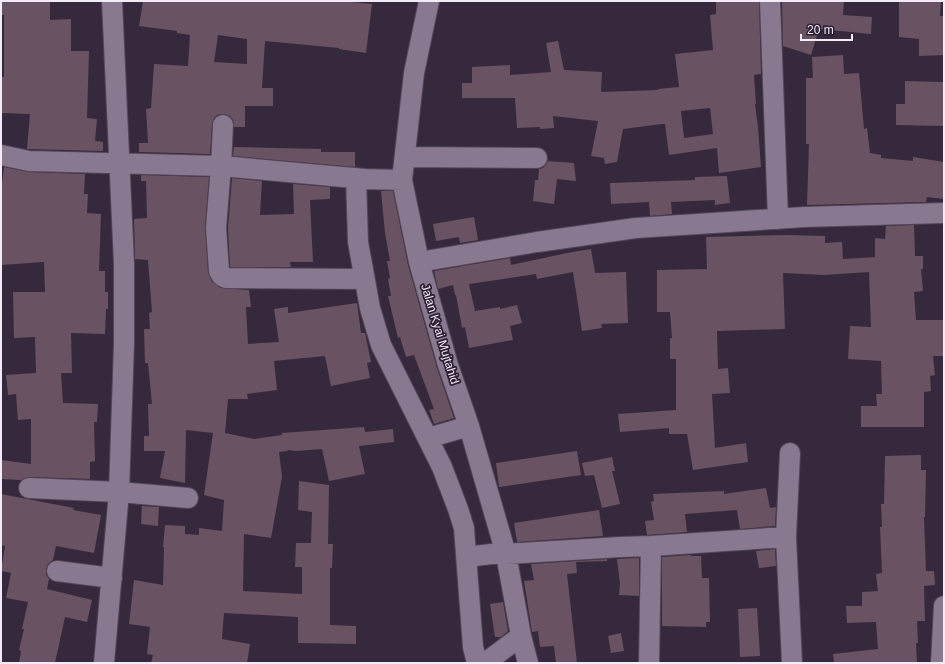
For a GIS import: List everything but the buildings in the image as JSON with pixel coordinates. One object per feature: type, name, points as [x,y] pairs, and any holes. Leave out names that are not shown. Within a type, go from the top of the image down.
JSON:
[{"type":"street","points":[[104,663],[119,492],[123,408],[124,264],[112,1]]},
{"type":"street","name":"Jalan Kyai Mujtahid","points":[[429,1],[414,73],[404,157],[395,179],[465,427],[498,554],[516,640],[528,663]]},
{"type":"street","points":[[770,1],[778,219]]},
{"type":"street","points":[[223,125],[216,228],[219,271],[222,276],[226,278],[364,279]]},
{"type":"street","points":[[1,155],[29,161],[221,166],[361,179],[395,179]]},
{"type":"street","points":[[404,157],[537,158]]},
{"type":"street","points":[[361,179],[358,242],[370,308],[381,345],[432,437],[464,528],[469,557],[473,647],[476,659],[485,662],[516,640]]},
{"type":"street","points":[[419,262],[537,242],[636,228],[778,219],[944,213]]},
{"type":"street","points":[[432,437],[465,427]]},
{"type":"street","points":[[790,453],[786,537],[792,663]]},
{"type":"street","points":[[29,488],[119,492],[188,498]]},
{"type":"street","points":[[469,557],[620,546],[651,546],[786,537]]},
{"type":"street","points":[[649,663],[651,546]]},
{"type":"street","points":[[57,571],[112,578]]},
{"type":"street","points":[[941,663],[944,606]]}]
